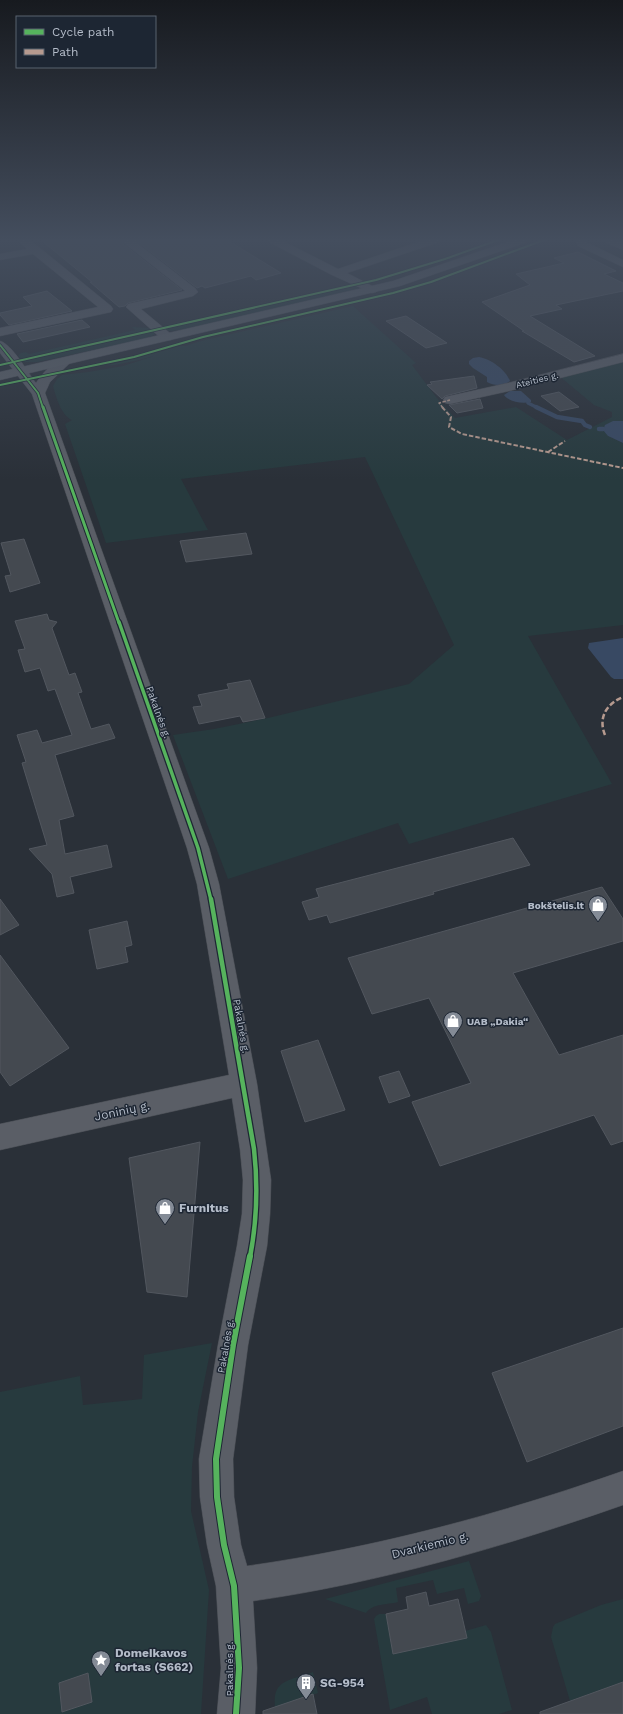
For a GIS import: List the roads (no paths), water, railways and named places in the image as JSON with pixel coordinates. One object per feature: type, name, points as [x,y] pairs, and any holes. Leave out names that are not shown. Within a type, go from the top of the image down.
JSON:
[{"type":"main road","points":[[0,376],[244,320]]},
{"type":"street","points":[[0,332],[56,320]]},
{"type":"street","points":[[147,320],[167,338]]},
{"type":"street","name":"Pakalnės g.","points":[[0,345],[21,371],[25,379],[38,393],[198,848],[209,891],[244,1084],[257,1180],[256,1214],[252,1246],[222,1409],[216,1459],[218,1505],[224,1545],[234,1586],[239,1668],[236,1714]]},
{"type":"street","name":"Ateities g.","points":[[450,400],[509,387],[623,358]]},
{"type":"street","points":[[38,393],[45,379],[66,360]]},
{"type":"street","name":"Joninių g.","points":[[0,1137],[244,1084]]},
{"type":"street","name":"Dvarkiemio g.","points":[[234,1586],[311,1574],[404,1552],[494,1529],[573,1506],[623,1488]]},
{"type":"water","points":[[479,357],[488,360],[502,369],[510,381],[499,385],[487,382],[487,377],[469,364],[469,361],[473,358]]},
{"type":"water","points":[[510,391],[521,391],[531,400],[531,402],[520,403],[512,401],[504,395]]},
{"type":"water","points":[[613,421],[623,421],[623,443],[608,436],[603,430],[605,425]]},
{"type":"water","points":[[623,638],[623,679],[614,679],[588,648],[589,643]]},
{"type":"waterway","points":[[528,403],[536,407]]},
{"type":"waterway","points":[[536,407],[557,417],[582,421],[585,425],[590,427]]},
{"type":"place","name":"Bokštelis.lt","points":[[598,922]]},
{"type":"place","name":"UAB „Dakia“","points":[[453,1038]]},
{"type":"place","name":"Furnitus","points":[[165,1225]]},
{"type":"place","name":"Domeikavos fortas (S662)","points":[[101,1677]]},
{"type":"place","name":"SG-954","points":[[306,1700]]}]
